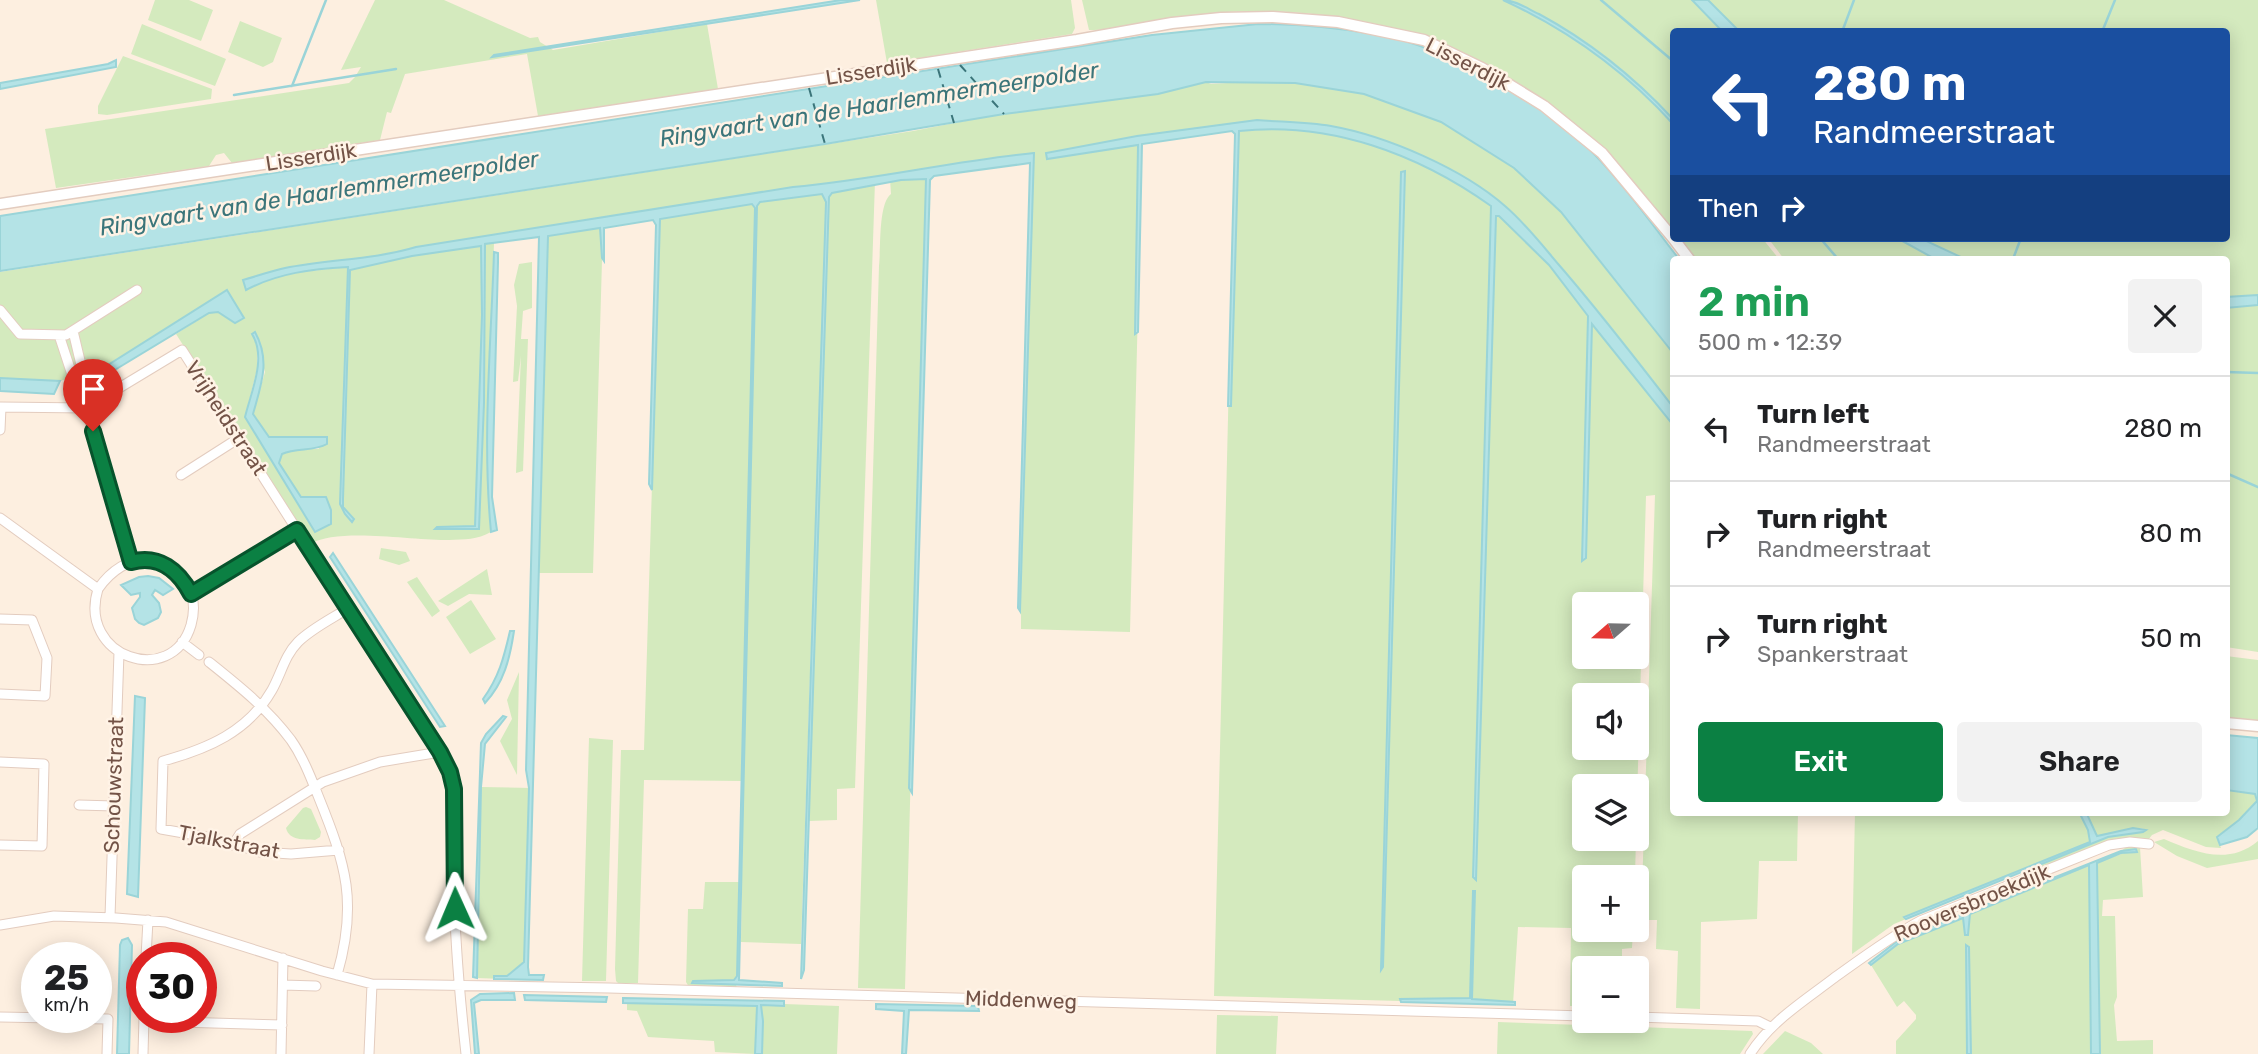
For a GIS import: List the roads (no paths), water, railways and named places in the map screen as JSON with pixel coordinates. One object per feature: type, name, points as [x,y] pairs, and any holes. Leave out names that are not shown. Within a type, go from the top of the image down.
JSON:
[{"type":"street","name":"Lisserdijk","points":[[0,204],[1077,40],[1172,23],[1273,17],[1339,23],[1424,40],[1482,68],[1544,106],[1602,153],[1670,234]]},
{"type":"street","name":"Lisserdijk","points":[[1676,242],[1687,256]]},
{"type":"street","points":[[0,310],[20,334],[59,335],[73,331],[137,290]]},
{"type":"street","points":[[73,331],[87,390],[86,408]]},
{"type":"street","points":[[59,335],[78,393],[86,408],[131,562]]},
{"type":"street","name":"Vrijheidstraat","points":[[86,408],[182,350],[239,438],[440,752],[450,772],[455,806],[454,887],[458,986]]},
{"type":"street","points":[[0,430],[1,407],[86,408]]},
{"type":"street","points":[[181,475],[239,438]]},
{"type":"street","points":[[0,518],[98,589]]},
{"type":"street","points":[[191,594],[297,530]]},
{"type":"street","points":[[148,560],[169,566],[182,577],[191,594],[194,614],[188,635],[177,649],[162,657],[148,660],[129,658],[102,636],[94,617],[98,589],[108,575],[131,562],[148,560]]},
{"type":"street","points":[[261,706],[277,681],[291,650],[301,639],[346,609]]},
{"type":"street","points":[[0,619],[32,620],[47,658],[45,696],[0,694]]},
{"type":"street","points":[[182,642],[200,655]]},
{"type":"street","name":"Schouwstraat","points":[[110,917],[119,652]]},
{"type":"street","points":[[209,662],[261,706],[292,741],[314,786],[346,875],[348,930],[337,975]]},
{"type":"street","name":"Tjalkstraat","points":[[261,706],[221,741],[198,752],[163,761],[161,828],[218,839],[260,852],[285,854],[339,850]]},
{"type":"street","points":[[2230,723],[2258,726]]},
{"type":"street","points":[[233,845],[240,834],[314,786],[380,762],[440,752]]},
{"type":"street","points":[[0,762],[44,764],[42,846],[0,845]]},
{"type":"street","points":[[79,805],[114,806]]},
{"type":"street","name":"Rooversbroekdijk","points":[[1751,1054],[1770,1027],[1893,936],[1920,921],[2109,845],[2130,842],[2148,844]]},
{"type":"street","points":[[0,932],[0,925],[54,916],[148,920],[186,927],[372,984],[458,986],[466,1054]]},
{"type":"street","points":[[147,942],[148,920]]},
{"type":"street","points":[[281,1054],[283,958]]},
{"type":"street","points":[[369,1054],[372,984]]},
{"type":"street","points":[[283,985],[316,986]]},
{"type":"street","name":"Middenweg","points":[[458,986],[1572,1016]]},
{"type":"street","points":[[0,1017],[108,1019],[107,1054]]},
{"type":"street","points":[[1649,1017],[1758,1021],[1770,1027]]},
{"type":"street","points":[[217,1022],[282,1025]]},
{"type":"street","points":[[142,1054],[143,1033]]},
{"type":"water","points":[[841,0],[860,0],[492,57],[494,55]]},
{"type":"water","points":[[1503,0],[1517,3],[1539,14],[1593,48],[1643,89],[1670,116],[1670,121],[1635,86],[1594,53]]},
{"type":"water","points":[[1692,0],[1708,0],[1736,28],[1719,28]]},
{"type":"water","name":"Ringvaart van de Haarlemmermeerpolder","points":[[1258,24],[1335,28],[1407,42],[1434,51],[1491,78],[1544,112],[1588,148],[1677,256],[1670,256],[1670,349],[1561,212],[1514,168],[1441,122],[1364,94],[1295,83],[1206,82],[1158,94],[1004,114],[0,271],[0,216],[1152,35]]},
{"type":"water","points":[[116,60],[116,67],[0,89],[0,83],[108,64]]},
{"type":"water","points":[[1257,120],[1303,123],[1331,126],[1376,138],[1446,167],[1488,192],[1533,234],[1603,317],[1670,403],[1670,421],[1592,324],[1586,558],[1582,561],[1588,316],[1549,265],[1496,216],[1476,880],[1473,877],[1491,206],[1434,171],[1372,145],[1306,131],[1239,131],[1231,406],[1228,406],[1235,134],[1232,131],[1142,144],[1138,332],[1135,334],[1138,145],[1047,159],[1046,153],[1137,136]]},
{"type":"water","points":[[1034,153],[1020,611],[1030,163],[934,176],[930,180],[912,793],[909,788],[926,179],[901,180],[832,193],[829,197],[804,970],[801,979],[826,202],[822,194],[760,202],[757,206],[739,980],[782,983],[782,986],[692,983],[734,980],[737,976],[755,208],[752,204],[660,219],[652,490],[649,484],[656,225],[653,220],[604,228],[604,261],[600,228],[548,236],[528,967],[529,975],[544,975],[543,980],[494,979],[494,976],[507,976],[524,962],[539,237],[485,244],[484,403],[479,529],[435,529],[475,526],[482,315],[481,246],[412,256],[350,270],[343,507],[354,519],[352,522],[340,504],[348,267],[296,273],[246,290],[243,280],[301,265],[384,254],[793,187]]},
{"type":"water","points":[[1405,171],[1383,967],[1381,970],[1401,172]]},
{"type":"water","points":[[1904,242],[1929,242],[1959,256],[1930,256]]},
{"type":"water","points":[[494,252],[498,253],[498,262],[492,497],[497,530],[491,532],[487,427]]},
{"type":"water","points":[[227,290],[244,318],[235,323],[218,312],[209,313],[113,371],[108,365]]},
{"type":"water","points":[[2258,295],[2258,305],[2230,308],[2230,297]]},
{"type":"water","points":[[255,332],[264,363],[253,414],[269,437],[327,437],[327,444],[322,446],[282,454],[279,463],[301,497],[326,497],[331,510],[331,524],[315,532],[245,417],[258,364],[256,343],[252,334]]},
{"type":"water","points":[[0,378],[60,381],[54,394],[0,391]]},
{"type":"water","points":[[333,553],[445,726],[440,727],[330,557]]},
{"type":"water","points":[[148,576],[159,578],[173,589],[163,595],[155,590],[152,595],[159,603],[161,612],[158,618],[144,625],[135,619],[132,608],[140,593],[131,595],[121,585]]},
{"type":"water","points":[[510,631],[514,631],[505,670],[485,703],[483,699],[500,666]]},
{"type":"water","points":[[135,696],[145,698],[138,897],[127,894]]},
{"type":"water","points":[[503,716],[506,717],[485,744],[481,787],[477,978],[473,977],[481,743]]},
{"type":"water","points":[[2230,735],[2258,738],[2258,828],[2247,837],[2220,845],[2217,837],[2257,801],[2255,794],[2230,791]]},
{"type":"water","points":[[2081,816],[2088,816],[2097,836],[2133,828],[2146,830],[2108,837],[1906,919],[1904,917],[2090,842]]},
{"type":"water","points":[[2136,849],[2137,852],[2121,853],[2097,863],[2100,1054],[2091,1054],[2089,865],[1970,914],[1968,935],[1965,935],[1963,918],[1898,944],[1871,965],[1869,963],[1896,942],[1920,931],[2121,851]]},
{"type":"water","points":[[1473,891],[1472,999],[1515,1002],[1515,1005],[1401,1002],[1400,999],[1470,998]]},
{"type":"water","points":[[128,938],[130,942],[126,942],[126,1033],[130,1033],[129,1054],[117,1054],[122,940]]},
{"type":"water","points":[[1966,945],[1969,947],[1971,1054],[1967,1054]]},
{"type":"water","points":[[514,993],[515,1000],[481,1000],[474,1003],[479,1054],[475,1054],[471,1000],[480,994]]},
{"type":"water","points":[[524,995],[607,997],[606,1002],[525,1000]]},
{"type":"water","points":[[623,998],[784,1001],[784,1006],[761,1005],[762,1054],[755,1054],[757,1006],[623,1003]]},
{"type":"water","points":[[876,1004],[978,1006],[979,1011],[909,1010],[906,1054],[902,1054],[904,1011],[876,1009]]},
{"type":"waterway","points":[[292,86],[326,0]]},
{"type":"waterway","points":[[1601,0],[1670,58]]},
{"type":"waterway","points":[[1844,28],[1854,0]]},
{"type":"waterway","points":[[2104,28],[2115,0]]},
{"type":"waterway","points":[[234,95],[396,69]]},
{"type":"waterway","points":[[1823,242],[1835,256]]},
{"type":"waterway","points":[[2014,256],[2019,242]]},
{"type":"waterway","points":[[2230,372],[2258,373]]},
{"type":"waterway","points":[[2230,475],[2258,487]]}]
